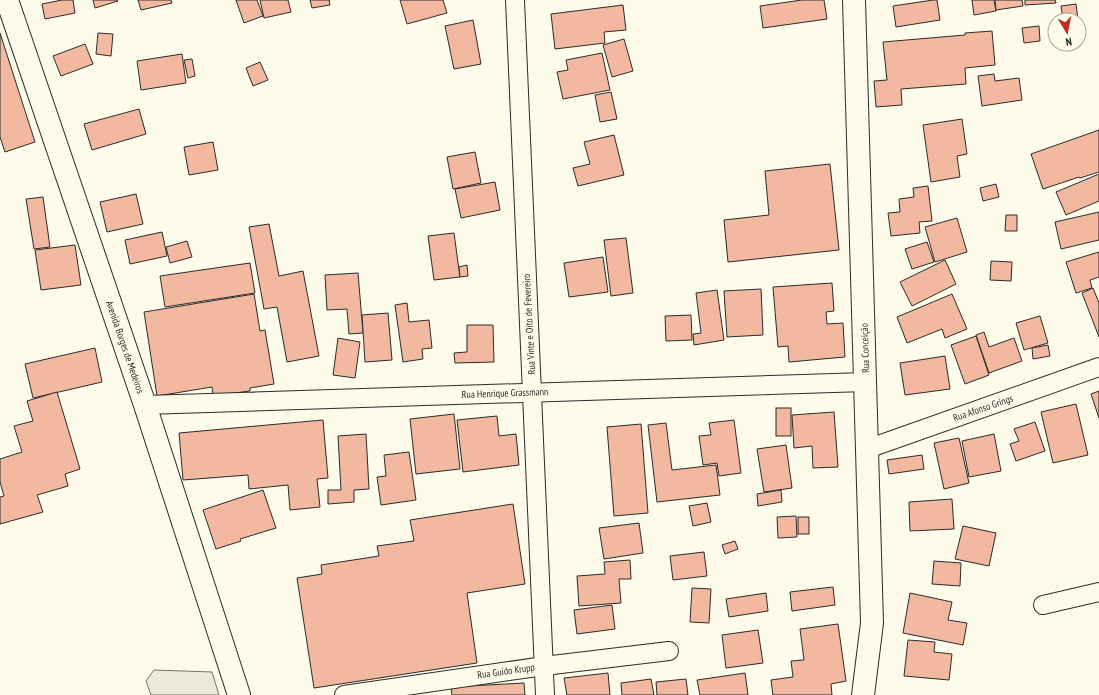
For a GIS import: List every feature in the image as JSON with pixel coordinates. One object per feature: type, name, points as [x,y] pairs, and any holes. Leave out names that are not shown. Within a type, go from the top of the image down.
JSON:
[{"type":"main road","name":"Avenida Borges de Medeiros","points":[[7,0],[145,405],[239,695]]},
{"type":"main road","name":"Rua Conceição","points":[[854,0],[872,624],[863,695]]},
{"type":"street","name":"Rua Vinte e Oito de Fevereiro","points":[[514,0],[545,695]]},
{"type":"street","name":"Rua Afonso Grings","points":[[867,449],[1099,367]]},
{"type":"street","name":"Rua Henrique Grassmann","points":[[145,405],[866,382]]},
{"type":"street","points":[[1043,605],[1099,592]]},
{"type":"street","name":"Rua Guido Krupp","points":[[344,695],[544,666],[669,651]]},
{"type":"shaded area","points":[[154,670],[212,672],[219,695],[151,695],[146,681]]},
{"type":"building","points":[[62,0],[73,0],[75,13],[45,19],[42,4]]},
{"type":"building","points":[[93,0],[117,0],[118,1],[95,8]]},
{"type":"building","points":[[138,0],[171,0],[172,3],[141,10]]},
{"type":"building","points":[[236,0],[257,0],[263,16],[244,23]]},
{"type":"building","points":[[260,0],[288,0],[291,12],[264,18]]},
{"type":"building","points":[[310,0],[329,0],[330,5],[312,8]]},
{"type":"building","points":[[400,0],[443,0],[447,13],[407,24]]},
{"type":"building","points":[[802,0],[824,0],[827,19],[763,28],[760,6]]},
{"type":"building","points":[[937,0],[940,20],[896,27],[893,6]]},
{"type":"building","points":[[972,0],[994,0],[996,11],[974,15]]},
{"type":"building","points":[[995,0],[1022,0],[1023,6],[996,10]]},
{"type":"building","points":[[1025,0],[1055,0],[1056,3],[1025,5]]},
{"type":"building","points":[[1076,4],[1077,12],[1062,12],[1061,6]]},
{"type":"building","points":[[623,5],[626,30],[604,32],[605,43],[555,49],[551,14]]},
{"type":"building","points":[[473,20],[481,64],[454,69],[445,26]]},
{"type":"building","points":[[1039,26],[1040,41],[1024,43],[1022,28]]},
{"type":"building","points":[[992,31],[995,65],[965,68],[966,84],[901,89],[902,105],[876,107],[874,81],[887,80],[883,42],[965,35],[965,33]]},
{"type":"building","points":[[0,33],[35,142],[5,152],[0,137]]},
{"type":"building","points":[[98,33],[113,34],[111,56],[96,54]]},
{"type":"building","points":[[624,39],[633,71],[612,77],[603,45]]},
{"type":"building","points":[[85,44],[93,64],[61,76],[53,56]]},
{"type":"building","points":[[602,53],[610,90],[563,99],[557,72],[568,70],[566,60]]},
{"type":"building","points":[[182,54],[186,83],[141,90],[137,61]]},
{"type":"building","points":[[192,59],[195,76],[188,78],[184,60]]},
{"type":"building","points":[[260,62],[268,80],[253,86],[246,68]]},
{"type":"building","points":[[994,74],[995,81],[1019,78],[1022,100],[982,106],[978,76]]},
{"type":"building","points":[[611,92],[617,119],[600,122],[595,95]]},
{"type":"building","points":[[139,109],[146,134],[92,150],[84,124]]},
{"type":"building","points":[[962,119],[967,154],[957,156],[960,177],[931,182],[923,125]]},
{"type":"building","points":[[1099,130],[1099,172],[1043,189],[1031,154]]},
{"type":"building","points":[[614,135],[624,175],[578,186],[573,168],[590,164],[584,142]]},
{"type":"building","points":[[213,142],[218,170],[189,175],[184,147]]},
{"type":"building","points":[[475,152],[481,183],[453,189],[447,157]]},
{"type":"building","points":[[830,164],[839,250],[728,262],[724,220],[769,215],[765,171]]},
{"type":"building","points":[[1099,174],[1099,201],[1066,215],[1056,192]]},
{"type":"building","points":[[495,182],[500,210],[461,218],[455,189]]},
{"type":"building","points":[[996,184],[999,197],[983,201],[980,188]]},
{"type":"building","points":[[928,186],[932,221],[919,222],[920,233],[891,236],[888,213],[900,212],[899,199],[914,197],[913,188]]},
{"type":"building","points":[[136,194],[143,224],[107,232],[100,202]]},
{"type":"building","points":[[43,197],[50,247],[34,249],[26,199]]},
{"type":"building","points":[[1099,212],[1099,240],[1061,249],[1055,222]]},
{"type":"building","points":[[1006,215],[1017,215],[1017,231],[1005,231]]},
{"type":"building","points":[[957,218],[967,252],[935,262],[925,227]]},
{"type":"building","points":[[269,224],[279,276],[303,271],[319,356],[287,362],[277,307],[264,309],[249,227]]},
{"type":"building","points":[[162,232],[167,256],[130,264],[125,240]]},
{"type":"building","points":[[454,233],[460,277],[434,280],[428,236]]},
{"type":"building","points":[[626,238],[633,293],[611,296],[604,240]]},
{"type":"building","points":[[187,241],[192,257],[170,263],[166,247]]},
{"type":"building","points":[[927,242],[934,262],[912,269],[905,249]]},
{"type":"building","points":[[75,245],[81,285],[41,290],[35,250]]},
{"type":"building","points":[[1099,252],[1099,277],[1090,280],[1092,288],[1076,293],[1066,262]]},
{"type":"building","points":[[603,257],[608,292],[569,297],[564,263]]},
{"type":"building","points":[[945,260],[956,284],[912,306],[900,282]]},
{"type":"building","points":[[991,261],[1012,262],[1011,281],[990,280]]},
{"type":"building","points":[[250,263],[255,293],[165,307],[160,276]]},
{"type":"building","points":[[467,265],[468,276],[460,277],[459,267]]},
{"type":"building","points":[[358,273],[363,333],[349,334],[347,309],[327,310],[325,275]]},
{"type":"building","points":[[832,283],[834,311],[826,312],[827,324],[843,323],[845,357],[789,362],[788,346],[778,347],[773,287]]},
{"type":"building","points":[[1093,288],[1099,303],[1099,337],[1082,293]]},
{"type":"building","points":[[761,289],[763,335],[727,337],[724,291]]},
{"type":"building","points":[[717,290],[724,340],[694,345],[693,334],[701,333],[696,293]]},
{"type":"building","points":[[254,294],[260,331],[265,330],[274,384],[250,388],[250,391],[213,396],[212,387],[157,396],[144,312]]},
{"type":"building","points":[[952,294],[967,329],[945,338],[942,329],[907,343],[897,317]]},
{"type":"building","points":[[407,303],[409,322],[429,320],[432,348],[422,349],[423,359],[403,362],[395,305]]},
{"type":"building","points":[[388,313],[392,360],[365,362],[362,315]]},
{"type":"building","points":[[691,315],[692,340],[666,341],[665,316]]},
{"type":"building","points":[[1040,316],[1048,343],[1024,350],[1016,323]]},
{"type":"building","points":[[467,325],[493,325],[494,362],[455,363],[454,353],[467,352]]},
{"type":"building","points":[[984,332],[989,347],[1014,338],[1022,361],[989,373],[976,335]]},
{"type":"building","points":[[976,336],[989,375],[965,384],[951,345]]},
{"type":"building","points":[[338,338],[360,342],[355,378],[333,375]]},
{"type":"building","points":[[1048,345],[1050,356],[1033,359],[1032,348]]},
{"type":"building","points":[[95,348],[102,382],[33,398],[25,364]]},
{"type":"building","points":[[945,356],[950,389],[905,395],[900,363]]},
{"type":"building","points":[[1099,391],[1099,418],[1091,394]]},
{"type":"building","points":[[57,392],[80,469],[65,474],[68,486],[37,495],[43,512],[0,524],[0,497],[4,496],[0,482],[0,459],[22,452],[14,426],[33,421],[27,401]]},
{"type":"building","points":[[1076,404],[1088,455],[1053,463],[1041,412]]},
{"type":"building","points":[[776,408],[791,408],[791,436],[776,436]]},
{"type":"building","points":[[834,412],[838,467],[813,468],[812,446],[794,448],[792,415]]},
{"type":"building","points":[[454,414],[460,469],[416,474],[410,419]]},
{"type":"building","points":[[497,416],[499,436],[516,434],[519,465],[463,472],[457,420]]},
{"type":"building","points":[[323,420],[328,478],[317,479],[320,507],[290,510],[288,485],[249,489],[248,475],[183,480],[179,433]]},
{"type":"building","points":[[734,420],[741,473],[719,476],[717,463],[703,465],[699,436],[711,435],[709,423]]},
{"type":"building","points":[[1035,422],[1045,451],[1016,461],[1010,444],[1019,441],[1014,429]]},
{"type":"building","points":[[666,423],[672,470],[716,465],[720,495],[657,502],[648,425]]},
{"type":"building","points":[[641,424],[648,513],[614,516],[607,427]]},
{"type":"building","points":[[366,434],[369,489],[354,490],[354,502],[328,504],[328,490],[341,490],[338,436]]},
{"type":"building","points":[[994,434],[1001,471],[969,477],[962,441]]},
{"type":"building","points":[[959,438],[969,483],[944,489],[934,443]]},
{"type":"building","points":[[786,445],[792,488],[764,492],[757,449]]},
{"type":"building","points":[[409,452],[416,500],[381,505],[377,477],[386,476],[384,455]]},
{"type":"building","points":[[922,455],[924,469],[889,474],[887,460]]},
{"type":"building","points":[[263,490],[276,528],[240,539],[241,541],[216,549],[203,510]]},
{"type":"building","points":[[781,490],[782,502],[758,506],[757,494]]},
{"type":"building","points":[[952,499],[954,529],[910,531],[909,502]]},
{"type":"building","points":[[707,503],[711,522],[693,526],[689,506]]},
{"type":"building","points":[[513,504],[525,584],[467,593],[477,663],[314,688],[297,578],[322,574],[321,565],[379,556],[377,546],[414,541],[410,520]]},
{"type":"building","points":[[796,516],[797,537],[778,538],[777,517]]},
{"type":"building","points":[[798,517],[809,517],[809,534],[798,534]]},
{"type":"building","points":[[639,523],[643,553],[604,559],[599,528]]},
{"type":"building","points":[[963,526],[996,533],[989,566],[955,559]]},
{"type":"building","points":[[735,541],[738,549],[725,554],[722,545]]},
{"type":"building","points":[[704,552],[707,576],[673,580],[670,556]]},
{"type":"building","points":[[630,560],[631,579],[619,579],[621,603],[579,606],[577,576],[605,574],[604,562]]},
{"type":"building","points":[[934,561],[961,563],[960,586],[932,584]]},
{"type":"building","points":[[833,587],[835,605],[792,611],[790,592]]},
{"type":"building","points":[[692,588],[711,589],[709,623],[690,622]]},
{"type":"building","points":[[766,593],[768,611],[729,617],[726,599]]},
{"type":"building","points":[[910,593],[952,602],[948,620],[967,623],[963,645],[903,633]]},
{"type":"building","points":[[612,605],[615,629],[577,634],[574,610]]},
{"type":"building","points":[[838,624],[846,681],[831,684],[832,695],[773,695],[771,680],[793,677],[791,661],[804,660],[800,629]]},
{"type":"building","points":[[758,630],[763,663],[726,668],[722,635]]},
{"type":"building","points":[[908,640],[935,642],[934,652],[952,654],[949,680],[904,676]]},
{"type":"building","points":[[608,673],[610,695],[567,695],[564,678]]},
{"type":"building","points":[[745,673],[748,695],[700,695],[697,680]]},
{"type":"building","points":[[651,679],[654,695],[622,695],[621,683]]},
{"type":"building","points":[[686,679],[688,695],[657,695],[656,682]]},
{"type":"building","points":[[524,683],[525,695],[452,695],[451,687]]}]
